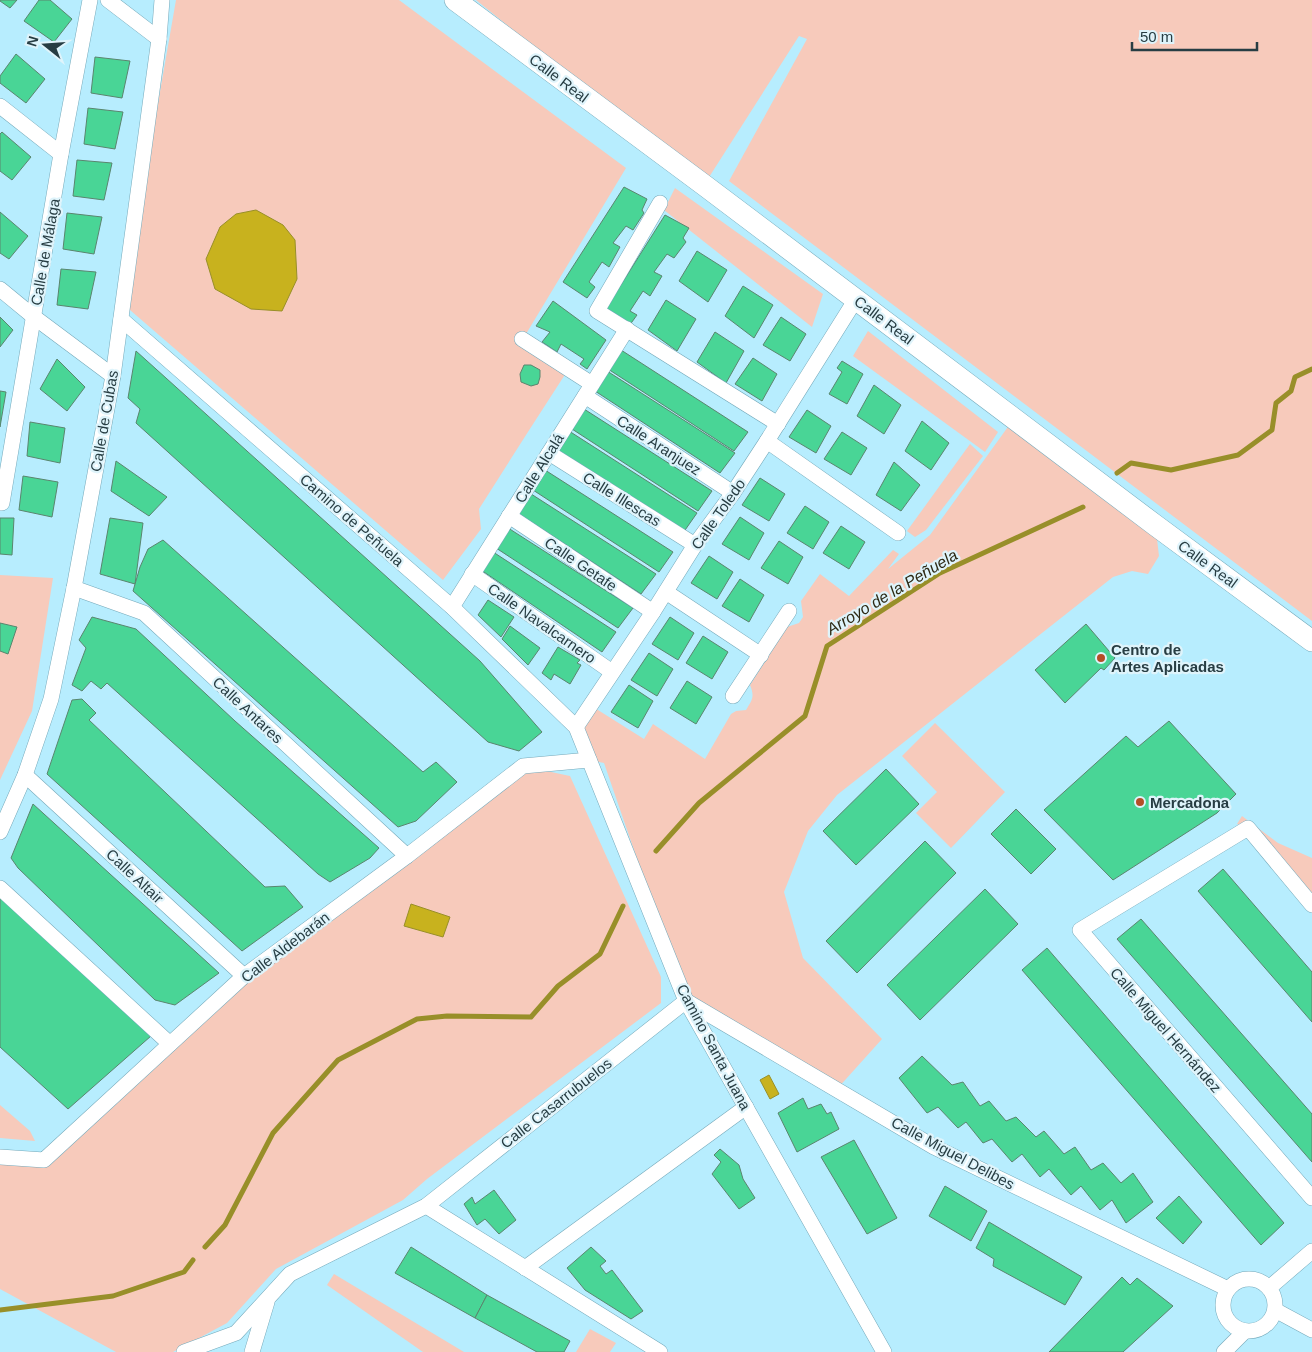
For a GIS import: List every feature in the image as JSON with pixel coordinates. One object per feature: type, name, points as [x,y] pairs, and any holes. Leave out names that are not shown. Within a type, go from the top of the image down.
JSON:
[{"type":"street","name":"Calle de Málaga","points":[[0,503],[2,503],[61,154],[90,0]]},
{"type":"street","points":[[108,0],[159,39]]},
{"type":"street","name":"Calle de Cubas","points":[[0,832],[25,775],[51,699],[74,588],[113,376],[159,39],[162,0]]},
{"type":"street","name":"Calle Real","points":[[455,0],[1312,641]]},
{"type":"street","points":[[0,106],[61,154]]},
{"type":"street","points":[[660,203],[597,311],[778,424]]},
{"type":"street","points":[[0,289],[113,376]]},
{"type":"street","name":"Calle Toledo","points":[[576,727],[695,545],[768,441],[856,299]]},
{"type":"street","name":"Camino de Peñuela","points":[[121,319],[452,607],[576,727]]},
{"type":"street","name":"Calle Alcalá","points":[[452,607],[627,329]]},
{"type":"street","name":"Calle Aranjuez","points":[[522,339],[588,390],[733,493]]},
{"type":"street","points":[[768,441],[898,533]]},
{"type":"street","name":"Calle Illescas","points":[[549,453],[695,545]]},
{"type":"street","name":"Calle Getafe","points":[[509,516],[652,612]]},
{"type":"street","name":"Calle Navalcarnero","points":[[472,574],[612,672]]},
{"type":"street","name":"Calle Antares","points":[[74,588],[144,613],[407,856]]},
{"type":"street","points":[[666,592],[760,655]]},
{"type":"street","points":[[733,696],[788,611]]},
{"type":"street","name":"Camino Santa Juana","points":[[576,727],[686,1001],[884,1352]]},
{"type":"street","name":"Calle Aldebarán","points":[[0,1157],[44,1160],[244,976],[407,856],[523,766],[589,760]]},
{"type":"street","name":"Calle Altair","points":[[25,775],[244,976]]},
{"type":"street","name":"Calle Miguel Hernández","points":[[1312,905],[1248,828],[1080,930],[1312,1198]]},
{"type":"street","points":[[0,888],[170,1044]]},
{"type":"street","name":"Calle Casarrubuelos","points":[[184,1352],[236,1333],[290,1274],[426,1206],[686,1001]]},
{"type":"street","name":"Calle Miguel Delibes","points":[[686,1001],[934,1147],[1228,1288]]},
{"type":"street","points":[[525,1268],[746,1106]]},
{"type":"street","points":[[426,1206],[660,1352]]},
{"type":"street","points":[[1269,1288],[1312,1251]]},
{"type":"street","points":[[1254,1279],[1262,1282],[1269,1288],[1275,1300],[1275,1310],[1268,1323],[1261,1329],[1254,1332],[1244,1332],[1234,1327],[1225,1317],[1222,1306],[1224,1297],[1228,1288],[1236,1282],[1254,1279]]},
{"type":"street","points":[[252,1352],[268,1298]]},
{"type":"street","points":[[1275,1310],[1312,1330]]},
{"type":"street","points":[[1224,1352],[1244,1332]]},
{"type":"shaded area","points":[[176,0],[399,0],[626,168],[523,339],[566,373],[479,509],[481,529],[443,580],[123,304]]},
{"type":"shaded area","points":[[476,0],[1312,0],[1312,621],[729,181],[807,39],[799,36],[704,185]]},
{"type":"shaded area","points":[[675,188],[823,294],[812,327],[664,210]]},
{"type":"shaded area","points":[[256,210],[283,225],[295,240],[297,279],[282,311],[251,309],[215,289],[206,259],[220,227],[236,214]]},
{"type":"shaded area","points":[[868,331],[998,432],[985,452],[853,356]]},
{"type":"shaded area","points":[[1010,424],[1157,539],[1159,556],[1148,574],[1132,571],[1113,577],[837,795],[808,831],[784,892],[803,958],[882,1039],[837,1089],[686,1001],[604,763],[589,760],[576,727],[590,705],[644,739],[653,724],[705,759],[731,714],[736,711],[746,710],[750,704],[752,693],[750,685],[787,627],[799,623],[803,617],[801,601],[820,574],[849,596],[893,550],[899,554],[888,569],[930,535]]},
{"type":"shaded area","points":[[970,444],[983,456],[926,530],[915,537],[907,531]]},
{"type":"shaded area","points":[[0,575],[53,578],[32,711],[0,780]]},
{"type":"shaded area","points":[[935,723],[1005,792],[951,848],[916,813],[937,792],[902,756]]},
{"type":"shaded area","points":[[523,766],[570,776],[661,977],[661,1003],[427,1179],[403,1200],[276,1269],[227,1323],[173,1352],[116,1352],[0,1289],[0,1157],[45,1159],[244,976]]},
{"type":"shaded area","points":[[1242,816],[1278,843],[1312,858],[1312,893],[1307,899],[1248,828],[1237,824]]},
{"type":"shaded area","points":[[411,904],[450,917],[443,937],[404,926]]},
{"type":"shaded area","points":[[769,1075],[779,1094],[770,1099],[760,1080]]},
{"type":"shaded area","points":[[0,1105],[30,1131],[35,1141],[0,1138]]},
{"type":"shaded area","points":[[334,1274],[464,1352],[423,1352],[327,1285]]},
{"type":"shaded area","points":[[590,1329],[616,1343],[610,1352],[576,1352]]},
{"type":"building","points":[[0,0],[17,0],[10,8]]},
{"type":"building","points":[[39,0],[50,0],[72,19],[54,42],[24,21]]},
{"type":"building","points":[[16,54],[45,79],[26,103],[0,83],[0,76]]},
{"type":"building","points":[[95,57],[130,61],[122,98],[91,93]]},
{"type":"building","points":[[88,108],[123,112],[115,149],[84,144]]},
{"type":"building","points":[[2,132],[31,157],[12,180],[0,171],[0,134]]},
{"type":"building","points":[[77,160],[112,163],[104,200],[73,196]]},
{"type":"building","points":[[624,187],[647,199],[642,210],[644,213],[633,230],[626,226],[613,243],[620,247],[609,267],[602,262],[589,282],[595,287],[587,298],[563,282]]},
{"type":"building","points":[[0,212],[28,236],[9,259],[0,253]]},
{"type":"building","points":[[67,213],[102,217],[94,254],[63,249]]},
{"type":"building","points":[[665,215],[689,228],[683,238],[686,242],[674,258],[667,254],[654,272],[662,276],[650,296],[643,291],[630,311],[637,315],[629,326],[605,310]]},
{"type":"building","points":[[697,251],[727,270],[708,302],[679,281]]},
{"type":"building","points":[[61,269],[96,272],[88,309],[57,305]]},
{"type":"building","points":[[743,286],[773,305],[754,338],[725,316]]},
{"type":"building","points":[[666,300],[696,319],[677,351],[648,330]]},
{"type":"building","points":[[553,301],[606,340],[587,369],[580,364],[584,359],[561,344],[557,352],[542,342],[550,332],[536,326]]},
{"type":"building","points":[[0,317],[13,330],[0,347]]},
{"type":"building","points":[[781,317],[806,334],[790,361],[763,345]]},
{"type":"building","points":[[715,332],[744,351],[726,383],[697,362]]},
{"type":"building","points":[[621,350],[748,432],[734,451],[608,369]]},
{"type":"building","points":[[136,351],[480,661],[542,732],[519,751],[488,742],[136,423],[140,409],[128,398]]},
{"type":"building","points":[[753,358],[777,374],[762,401],[735,384]]},
{"type":"building","points":[[57,359],[85,387],[67,411],[40,389]]},
{"type":"building","points":[[842,361],[863,374],[847,404],[829,394],[842,372],[837,368]]},
{"type":"building","points":[[524,365],[531,365],[540,370],[538,384],[531,386],[521,382],[520,374]]},
{"type":"building","points":[[607,371],[735,453],[720,473],[595,391]]},
{"type":"building","points":[[874,385],[901,405],[884,434],[857,416]]},
{"type":"building","points":[[0,391],[6,392],[0,427]]},
{"type":"building","points":[[584,409],[712,491],[698,511],[572,429]]},
{"type":"building","points":[[807,410],[831,426],[816,453],[789,437]]},
{"type":"building","points":[[922,421],[949,443],[931,470],[905,451]]},
{"type":"building","points":[[30,422],[65,428],[60,463],[27,456]]},
{"type":"building","points":[[569,431],[697,513],[683,533],[557,451]]},
{"type":"building","points":[[842,432],[867,448],[851,475],[824,459]]},
{"type":"building","points":[[116,461],[167,497],[149,516],[111,491]]},
{"type":"building","points":[[894,462],[920,485],[901,511],[876,495]]},
{"type":"building","points":[[545,470],[673,552],[659,572],[533,490]]},
{"type":"building","points":[[23,476],[58,482],[52,517],[19,510]]},
{"type":"building","points":[[760,478],[785,494],[769,521],[742,505]]},
{"type":"building","points":[[528,492],[656,574],[641,594],[516,512]]},
{"type":"building","points":[[805,506],[829,522],[813,549],[787,533]]},
{"type":"building","points":[[740,517],[764,533],[749,560],[722,544]]},
{"type":"building","points":[[0,518],[14,518],[12,555],[0,554]]},
{"type":"building","points":[[110,518],[143,523],[135,584],[100,574]]},
{"type":"building","points":[[505,526],[633,608],[618,628],[493,546]]},
{"type":"building","points":[[841,526],[865,542],[849,569],[823,553]]},
{"type":"building","points":[[163,540],[423,772],[436,762],[457,782],[416,821],[398,827],[133,591],[148,549]]},
{"type":"building","points":[[779,541],[803,557],[788,584],[761,568]]},
{"type":"building","points":[[490,550],[616,632],[602,652],[478,568]]},
{"type":"building","points":[[709,556],[733,572],[717,599],[691,583]]},
{"type":"building","points":[[740,579],[764,595],[749,622],[722,606]]},
{"type":"building","points":[[488,600],[514,617],[501,637],[478,615]]},
{"type":"building","points":[[92,617],[136,629],[235,721],[379,848],[370,858],[330,882],[318,874],[107,683],[101,689],[91,681],[82,691],[72,685],[86,648],[79,640]]},
{"type":"building","points":[[670,617],[694,633],[678,660],[652,644]]},
{"type":"building","points":[[0,623],[17,627],[8,654],[0,651]]},
{"type":"building","name":"Centro de Artes Aplicadas","points":[[1086,624],[1115,658],[1104,670],[1101,668],[1065,703],[1035,670]]},
{"type":"building","points":[[510,626],[540,648],[528,665],[502,639]]},
{"type":"building","points":[[703,636],[728,652],[712,679],[686,663]]},
{"type":"building","points":[[558,647],[580,660],[577,663],[581,665],[570,684],[554,674],[551,680],[542,673]]},
{"type":"building","points":[[649,653],[673,669],[657,696],[631,680]]},
{"type":"building","points":[[687,681],[712,697],[696,724],[670,708]]},
{"type":"building","points":[[629,685],[653,701],[638,728],[611,712]]},
{"type":"building","points":[[82,699],[96,713],[89,720],[265,887],[285,886],[303,907],[242,951],[47,774],[72,700]]},
{"type":"building","name":"Mercadona","points":[[1169,721],[1236,794],[1217,813],[1113,880],[1044,810],[1126,736],[1138,747]]},
{"type":"building","points":[[886,769],[919,804],[856,865],[823,831]]},
{"type":"building","points":[[33,804],[219,973],[175,1005],[155,1000],[18,868],[11,858]]},
{"type":"building","points":[[1016,809],[1056,849],[1031,874],[991,834]]},
{"type":"building","points":[[925,841],[956,873],[857,973],[826,941]]},
{"type":"building","points":[[1223,869],[1312,972],[1312,1022],[1198,891]]},
{"type":"building","points":[[985,889],[1018,924],[920,1020],[887,985]]},
{"type":"building","points":[[0,897],[151,1036],[68,1109],[0,1047]]},
{"type":"building","points":[[1141,919],[1312,1114],[1312,1162],[1117,939]]},
{"type":"building","points":[[1047,948],[1284,1223],[1261,1245],[1022,970]]},
{"type":"building","points":[[922,1056],[952,1085],[963,1082],[980,1106],[989,1101],[1006,1121],[1016,1117],[1036,1137],[1044,1131],[1064,1154],[1075,1147],[1091,1170],[1103,1163],[1121,1183],[1133,1173],[1153,1202],[1126,1223],[1112,1200],[1100,1210],[1081,1186],[1071,1195],[1049,1169],[1040,1177],[1022,1154],[1012,1162],[992,1139],[983,1143],[966,1122],[958,1128],[938,1107],[927,1113],[899,1078]]},
{"type":"building","points":[[803,1098],[808,1109],[821,1104],[827,1114],[831,1112],[839,1129],[797,1152],[778,1113]]},
{"type":"building","points":[[854,1140],[897,1218],[867,1234],[821,1157]]},
{"type":"building","points":[[720,1149],[739,1165],[743,1179],[755,1198],[739,1209],[712,1174],[721,1162],[714,1155]]},
{"type":"building","points":[[945,1186],[987,1211],[971,1241],[929,1216]]},
{"type":"building","points":[[494,1190],[516,1220],[499,1234],[485,1219],[477,1225],[464,1204],[472,1197],[475,1204]]},
{"type":"building","points":[[1179,1196],[1202,1222],[1183,1244],[1156,1218]]},
{"type":"building","points":[[989,1222],[1082,1277],[1065,1305],[993,1266],[994,1259],[976,1248]]},
{"type":"building","points":[[411,1247],[487,1295],[475,1318],[395,1273]]},
{"type":"building","points":[[591,1247],[606,1261],[600,1266],[606,1274],[612,1270],[643,1311],[631,1319],[585,1290],[567,1268]]},
{"type":"building","points":[[1122,1277],[1130,1285],[1137,1278],[1173,1306],[1123,1352],[1049,1352]]},
{"type":"building","points":[[487,1295],[570,1341],[564,1352],[537,1352],[475,1318]]},
{"type":"waterway","name":"Arroyo de la Peñuela","points":[[1117,473],[1131,463],[1171,470],[1238,455],[1272,430],[1276,403],[1291,391],[1295,377],[1312,369]]},
{"type":"waterway","name":"Arroyo de la Peñuela","points":[[656,851],[699,803],[805,716],[827,646],[940,573],[1083,507]]},
{"type":"waterway","name":"Arroyo de la Peñuela","points":[[205,1247],[225,1225],[273,1133],[338,1060],[417,1019],[447,1016],[531,1017],[558,986],[600,954],[623,906]]},
{"type":"waterway","name":"Arroyo de la Peñuela","points":[[0,1310],[113,1296],[184,1272],[193,1260]]},
{"type":"place","name":"Centro de Artes Aplicadas","points":[[1101,658]]},
{"type":"place","name":"Mercadona","points":[[1140,802]]}]
